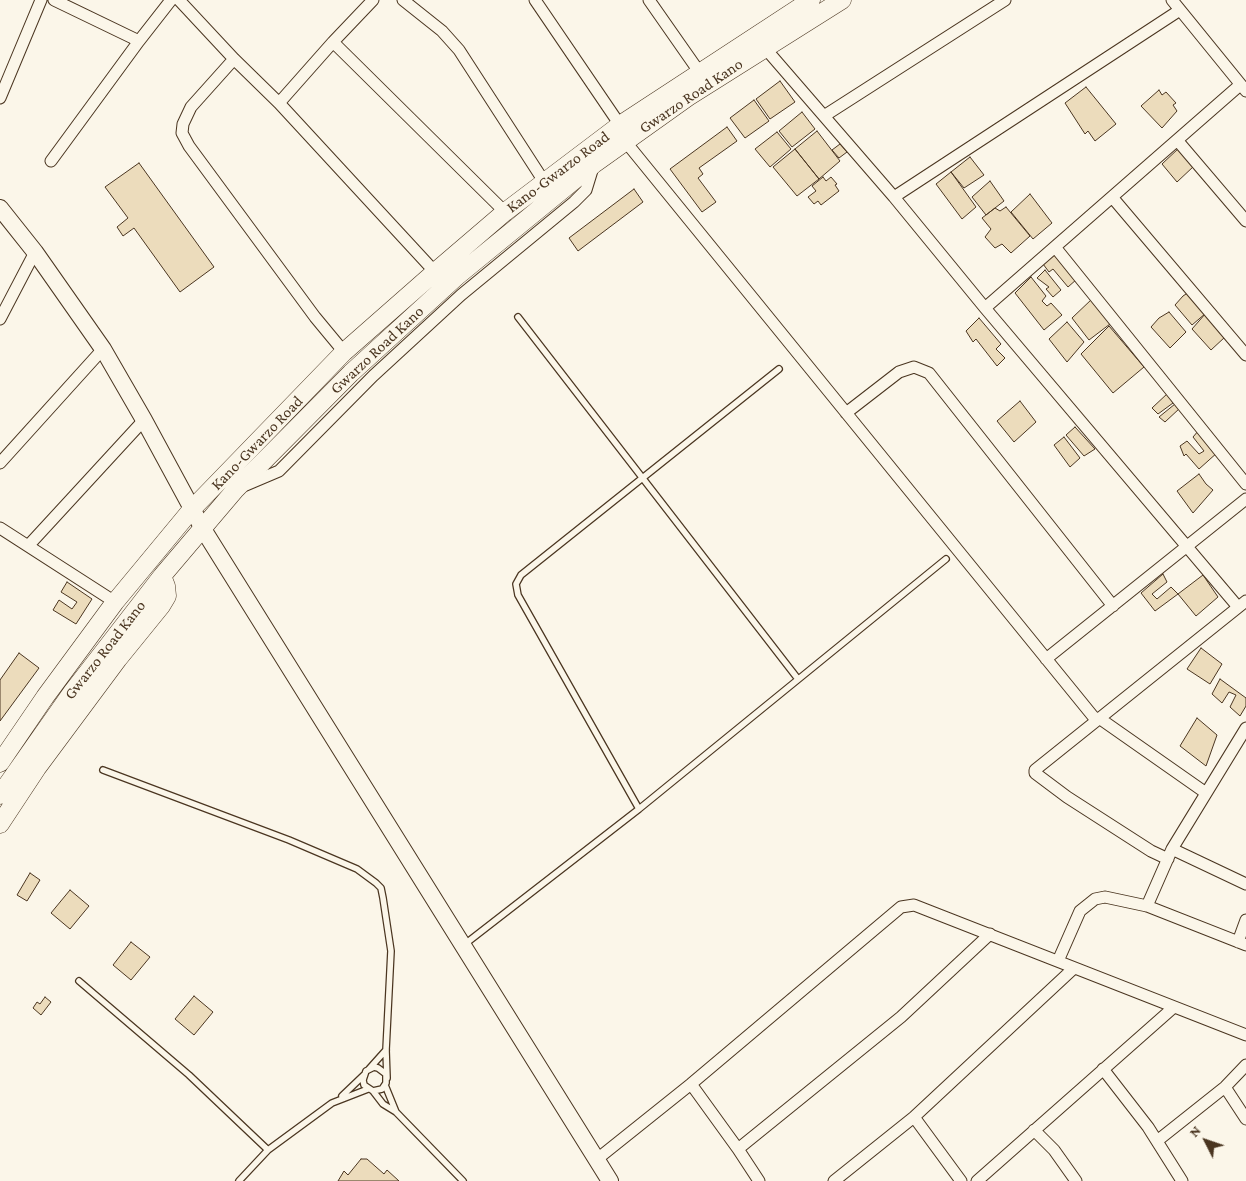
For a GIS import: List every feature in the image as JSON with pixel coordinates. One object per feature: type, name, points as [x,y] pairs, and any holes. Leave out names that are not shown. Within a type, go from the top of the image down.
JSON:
[{"type":"main road","name":"Kano-Gwarzo Road","points":[[0,763],[45,697],[115,602],[192,510],[344,352],[505,212],[545,183],[622,133],[700,73],[811,0]]},
{"type":"main road","name":"Gwarzo Road Kano","points":[[0,794],[73,691],[162,576],[235,490],[318,405],[456,277],[594,164],[622,133],[688,97],[842,0]]},
{"type":"main road","points":[[0,824],[37,768],[118,659],[161,606],[167,596],[162,576]]},
{"type":"main road","points":[[18,768],[37,768]]},
{"type":"street","points":[[0,98],[41,0]]},
{"type":"street","points":[[54,0],[139,41]]},
{"type":"street","points":[[51,161],[171,0]]},
{"type":"street","points":[[179,0],[234,59],[278,102],[434,272]]},
{"type":"street","points":[[278,102],[374,0]]},
{"type":"street","points":[[403,0],[442,31],[459,50],[545,183]]},
{"type":"street","points":[[535,0],[622,133],[1046,659],[1098,719],[1206,793]]},
{"type":"street","points":[[649,0],[700,73]]},
{"type":"street","points":[[824,116],[1005,0]]},
{"type":"street","points":[[984,308],[1177,140],[1243,88],[1172,0]]},
{"type":"street","points":[[894,197],[1180,10]]},
{"type":"street","points":[[333,42],[505,212]]},
{"type":"street","points":[[765,48],[894,197],[984,308],[1188,547],[1242,604],[1037,767],[1035,773],[1067,797],[1151,851],[1170,854],[1246,884]]},
{"type":"street","points":[[234,59],[191,107],[183,124],[182,133],[188,146],[315,317],[344,352]]},
{"type":"street","points":[[1177,140],[1246,221]]},
{"type":"street","points":[[1112,197],[1246,355]]},
{"type":"street","points":[[0,208],[35,252],[103,349],[203,529],[610,1181]]},
{"type":"street","points":[[1055,247],[1246,484]]},
{"type":"street","points":[[0,319],[35,252]]},
{"type":"street","points":[[0,463],[103,349]]},
{"type":"street","points":[[846,413],[899,372],[914,367],[929,373],[1113,606]]},
{"type":"street","points":[[28,546],[144,420]]},
{"type":"street","points":[[1046,659],[1246,499]]},
{"type":"street","points":[[1,531],[28,546],[115,602]]},
{"type":"street","points":[[1148,906],[1170,854],[1246,728]]},
{"type":"street","points":[[1058,961],[1080,911],[1095,899],[1106,898],[1148,906],[1242,944],[1246,920]]},
{"type":"street","points":[[596,1160],[691,1084],[901,907],[914,904],[1246,1035]]},
{"type":"street","points":[[738,1149],[901,1017],[990,934]]},
{"type":"street","points":[[834,1181],[848,1177],[1074,968]]},
{"type":"street","points":[[977,1181],[1174,1007]]},
{"type":"street","points":[[1157,1141],[1225,1087],[1246,1065]]},
{"type":"street","points":[[1103,1069],[1148,1126],[1182,1181]]},
{"type":"street","points":[[691,1084],[759,1181]]},
{"type":"street","points":[[1225,1087],[1246,1119]]},
{"type":"street","points":[[914,1117],[961,1181]]},
{"type":"street","points":[[1034,1130],[1054,1150],[1076,1181]]},
{"type":"lane","points":[[518,317],[798,678]]},
{"type":"lane","points":[[639,809],[518,595],[516,584],[520,575],[779,369]]},
{"type":"lane","points":[[463,946],[639,809],[946,559]]},
{"type":"lane","points":[[103,770],[289,840],[357,869],[376,883],[380,888],[383,898],[391,951],[386,1085],[396,1112]]},
{"type":"lane","points":[[79,982],[189,1074],[268,1150]]},
{"type":"lane","points":[[239,1181],[268,1150],[339,1099],[386,1050]]},
{"type":"lane","points":[[369,1069],[378,1068],[386,1074],[387,1078]]},
{"type":"lane","points":[[364,1075],[364,1085],[383,1104],[396,1112],[463,1181]]},
{"type":"lane","points":[[339,1099],[370,1090],[378,1091],[386,1085]]},
{"type":"building","points":[[780,81],[795,102],[770,119],[756,99]]},
{"type":"building","points":[[1086,87],[1116,124],[1095,141],[1088,131],[1085,134],[1065,103]]},
{"type":"building","points":[[1159,90],[1162,95],[1166,92],[1176,103],[1173,105],[1177,111],[1162,128],[1141,106]]},
{"type":"building","points":[[754,100],[769,121],[745,138],[730,118]]},
{"type":"building","points":[[802,112],[815,129],[792,147],[779,131]]},
{"type":"building","points":[[727,127],[737,141],[699,168],[703,174],[698,178],[716,202],[702,212],[670,169]]},
{"type":"building","points":[[817,131],[840,161],[819,179],[795,149]]},
{"type":"building","points":[[777,132],[791,149],[770,167],[755,149]]},
{"type":"building","points":[[840,144],[847,152],[839,158],[832,150]]},
{"type":"building","points":[[1179,148],[1194,166],[1177,182],[1162,164]]},
{"type":"building","points":[[795,149],[819,179],[797,196],[773,167]]},
{"type":"building","points":[[970,157],[984,175],[964,188],[951,172]]},
{"type":"building","points":[[139,163],[214,267],[180,292],[134,228],[123,236],[117,227],[128,218],[105,187]]},
{"type":"building","points":[[951,172],[976,207],[962,219],[936,184]]},
{"type":"building","points":[[823,177],[826,181],[831,177],[837,184],[835,185],[839,191],[821,205],[818,201],[814,204],[808,197],[816,191],[812,186]]},
{"type":"building","points":[[990,181],[1004,201],[986,215],[972,197]]},
{"type":"building","points":[[634,189],[643,202],[578,251],[569,238]]},
{"type":"building","points":[[1030,194],[1052,223],[1033,239],[1011,212]]},
{"type":"building","points":[[1006,207],[1030,236],[1011,253],[1002,244],[995,248],[985,237],[991,229],[982,218],[995,208],[1000,211]]},
{"type":"building","points":[[1056,253],[1077,279],[1068,287],[1053,269],[1049,272],[1043,264]]},
{"type":"building","points":[[1045,270],[1061,290],[1053,297],[1046,289],[1049,287],[1037,278]]},
{"type":"building","points":[[1031,277],[1046,296],[1042,301],[1047,306],[1051,303],[1062,315],[1044,330],[1015,293]]},
{"type":"building","points":[[1189,292],[1206,313],[1192,325],[1175,305]]},
{"type":"building","points":[[1092,299],[1110,324],[1089,340],[1072,318]]},
{"type":"building","points":[[1169,312],[1186,332],[1170,348],[1151,327],[1159,318]]},
{"type":"building","points":[[1206,313],[1225,337],[1211,350],[1192,329]]},
{"type":"building","points":[[979,318],[1001,344],[996,349],[1005,358],[997,366],[976,339],[973,342],[966,331]]},
{"type":"building","points":[[1067,322],[1084,342],[1067,362],[1049,339]]},
{"type":"building","points":[[1109,326],[1144,367],[1113,393],[1081,354]]},
{"type":"building","points":[[1168,393],[1173,403],[1158,414],[1152,408]]},
{"type":"building","points":[[1020,401],[1036,422],[1014,442],[997,421]]},
{"type":"building","points":[[1175,404],[1180,408],[1165,422],[1159,417]]},
{"type":"building","points":[[1075,427],[1095,449],[1084,456],[1066,435]]},
{"type":"building","points":[[1199,430],[1218,452],[1199,469],[1186,454],[1184,456],[1180,446],[1187,441],[1199,454],[1204,451],[1193,437]]},
{"type":"building","points":[[1064,437],[1080,458],[1070,467],[1054,445]]},
{"type":"building","points":[[1199,474],[1213,490],[1193,513],[1177,491]]},
{"type":"building","points":[[1163,574],[1167,582],[1152,594],[1157,599],[1171,587],[1178,594],[1155,611],[1141,593]]},
{"type":"building","points":[[1203,575],[1218,597],[1196,616],[1178,594]]},
{"type":"building","points":[[67,582],[92,599],[76,624],[53,610],[59,600],[72,609],[77,602],[61,592]]},
{"type":"building","points":[[1201,648],[1222,664],[1210,684],[1187,669]]},
{"type":"building","points":[[19,653],[39,668],[0,721],[0,680]]},
{"type":"building","points":[[1220,679],[1246,698],[1246,706],[1240,716],[1230,707],[1236,695],[1229,692],[1222,703],[1212,694]]},
{"type":"building","points":[[1197,718],[1217,735],[1206,766],[1180,746]]},
{"type":"building","points":[[30,873],[40,880],[27,901],[17,895]]},
{"type":"building","points":[[70,890],[89,906],[70,929],[51,913]]},
{"type":"building","points":[[131,942],[150,957],[131,980],[113,965]]},
{"type":"building","points":[[194,996],[213,1012],[194,1035],[175,1019]]},
{"type":"building","points":[[45,997],[51,1002],[41,1015],[33,1008],[37,1002],[40,1004]]},
{"type":"building","points":[[361,1159],[367,1159],[384,1174],[387,1170],[399,1181],[338,1181],[344,1171],[348,1175]]}]
